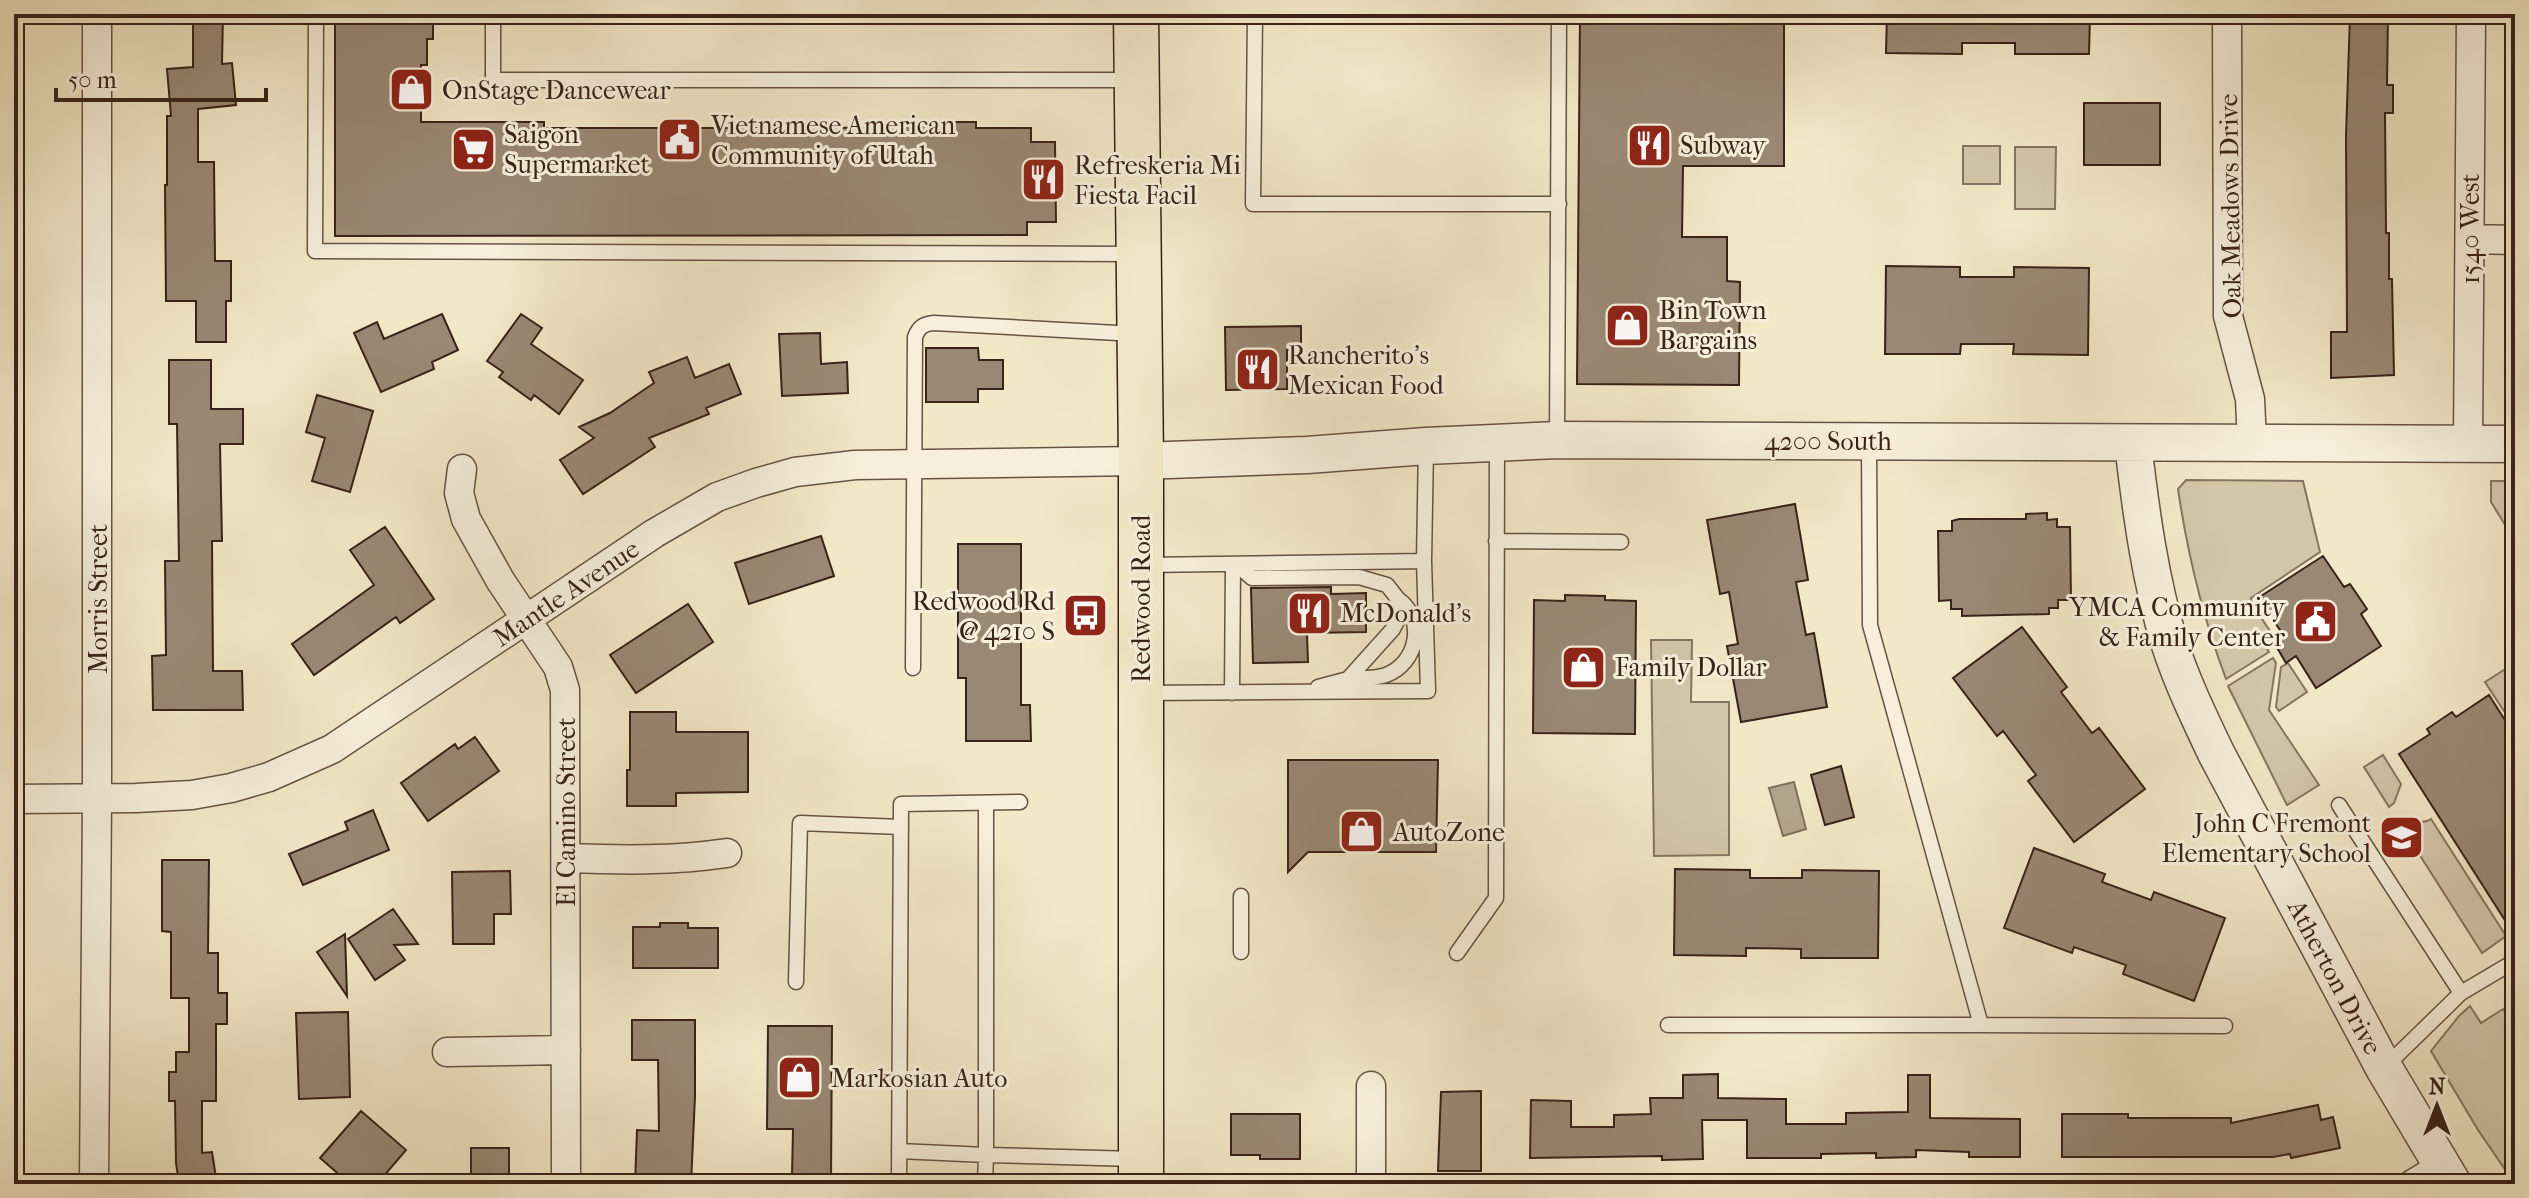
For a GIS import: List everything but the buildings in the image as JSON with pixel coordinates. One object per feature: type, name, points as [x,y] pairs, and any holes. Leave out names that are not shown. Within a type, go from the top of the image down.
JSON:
[{"type":"main road","name":"Redwood Road","points":[[1136,14],[1141,461],[1141,1172]]},
{"type":"street","name":"Morris Street","points":[[94,1184],[97,14]]},
{"type":"street","name":"Oak Meadows Drive","points":[[2227,14],[2228,316],[2250,399],[2252,443]]},
{"type":"street","name":"1540 West","points":[[2468,444],[2471,14]]},
{"type":"street","points":[[2470,239],[2515,240]]},
{"type":"street","name":"4200 South","points":[[1141,461],[1557,440],[2515,444]]},
{"type":"street","name":"Atherton Drive","points":[[2133,444],[2156,587],[2171,647],[2184,682],[2216,753],[2384,1068],[2436,1178]]},
{"type":"street","name":"Mantle Avenue","points":[[14,799],[192,795],[269,777],[332,749],[655,533],[717,497],[795,472],[855,465],[1141,461]]},
{"type":"street","name":"El Camino Street","points":[[462,469],[459,493],[466,519],[500,580],[558,667],[565,690],[566,1184]]},
{"type":"street","points":[[566,858],[685,859],[727,853]]},
{"type":"street","points":[[447,1052],[566,1050]]},
{"type":"street","points":[[1371,1086],[1371,1184]]},
{"type":"lane","points":[[316,14],[315,251],[1139,254]]},
{"type":"lane","points":[[493,14],[493,80],[1137,80]]},
{"type":"lane","points":[[1255,14],[1253,204],[1559,204]]},
{"type":"lane","points":[[1557,440],[1559,14]]},
{"type":"lane","points":[[913,668],[915,337],[918,329],[926,324],[1140,334]]},
{"type":"lane","points":[[1457,953],[1496,898],[1497,442]]},
{"type":"lane","points":[[1869,442],[1870,625],[1981,1025]]},
{"type":"lane","points":[[1141,693],[1428,691],[1424,561],[1426,446]]},
{"type":"lane","points":[[1496,541],[1621,542]]},
{"type":"lane","points":[[1141,565],[1424,561]]},
{"type":"lane","points":[[1235,564],[1252,578],[1359,577],[1387,585],[1409,607],[1416,638],[1409,656],[1386,675],[1348,679],[1298,692]]},
{"type":"lane","points":[[1232,693],[1235,564]]},
{"type":"lane","points":[[1348,679],[1393,629],[1400,615],[1398,599]]},
{"type":"lane","points":[[899,1184],[901,804],[1020,802]]},
{"type":"lane","points":[[985,1184],[986,803]]},
{"type":"lane","points":[[2339,805],[2461,993]]},
{"type":"lane","points":[[796,982],[800,823],[901,827]]},
{"type":"lane","points":[[1241,896],[1241,952]]},
{"type":"lane","points":[[2384,1068],[2461,993],[2515,961]]},
{"type":"lane","points":[[1668,1025],[2225,1026]]},
{"type":"lane","points":[[899,1151],[986,1155],[1141,1172]]},
{"type":"shaded area","points":[[1963,146],[2000,146],[2000,184],[1963,184]]},
{"type":"shaded area","points":[[2015,147],[2056,147],[2055,209],[2015,209]]},
{"type":"shaded area","points":[[2186,480],[2303,481],[2320,552],[2251,598],[2270,631],[2261,638],[2269,652],[2226,679],[2203,609],[2186,538],[2178,489]]},
{"type":"shaded area","points":[[2491,481],[2515,481],[2515,541],[2491,502]]},
{"type":"shaded area","points":[[1651,640],[1692,640],[1691,702],[1729,702],[1729,855],[1654,856]]},
{"type":"shaded area","points":[[2273,658],[2276,663],[2269,710],[2319,785],[2287,805],[2228,686]]},
{"type":"shaded area","points":[[2288,663],[2307,692],[2279,711],[2276,707],[2281,667]]},
{"type":"shaded area","points":[[2515,663],[2515,728],[2485,682]]},
{"type":"shaded area","points":[[2383,755],[2401,784],[2394,803],[2389,807],[2364,767]]},
{"type":"shaded area","points":[[1794,782],[1806,829],[1783,836],[1769,788]]},
{"type":"shaded area","points":[[2431,819],[2506,936],[2482,953],[2400,824]]},
{"type":"shaded area","points":[[2470,1006],[2481,1023],[2503,1009],[2515,1027],[2515,1184],[2478,1130],[2431,1051]]},
{"type":"place","name":"OnStage Dancewear","points":[[411,90]]},
{"type":"place","name":"Vietnamese American Community of Utah","points":[[680,140]]},
{"type":"place","name":"Subway","points":[[1649,145]]},
{"type":"place","name":"Saigon Supermarket","points":[[473,149]]},
{"type":"place","name":"Refreskeria Mi Fiesta Facil","points":[[1043,180]]},
{"type":"place","name":"Bin Town Bargains","points":[[1628,325]]},
{"type":"place","name":"Rancherito's Mexican Food","points":[[1257,370]]},
{"type":"place","name":"McDonald's","points":[[1309,613]]},
{"type":"place","name":"Redwood Rd @ 4210 S","points":[[1086,616]]},
{"type":"place","name":"YMCA Community & Family Center","points":[[2316,622]]},
{"type":"place","name":"Family Dollar","points":[[1584,667]]},
{"type":"place","name":"AutoZone","points":[[1362,832]]},
{"type":"place","name":"John C Fremont Elementary School","points":[[2402,838]]},
{"type":"place","name":"Markosian Auto","points":[[800,1078]]}]
